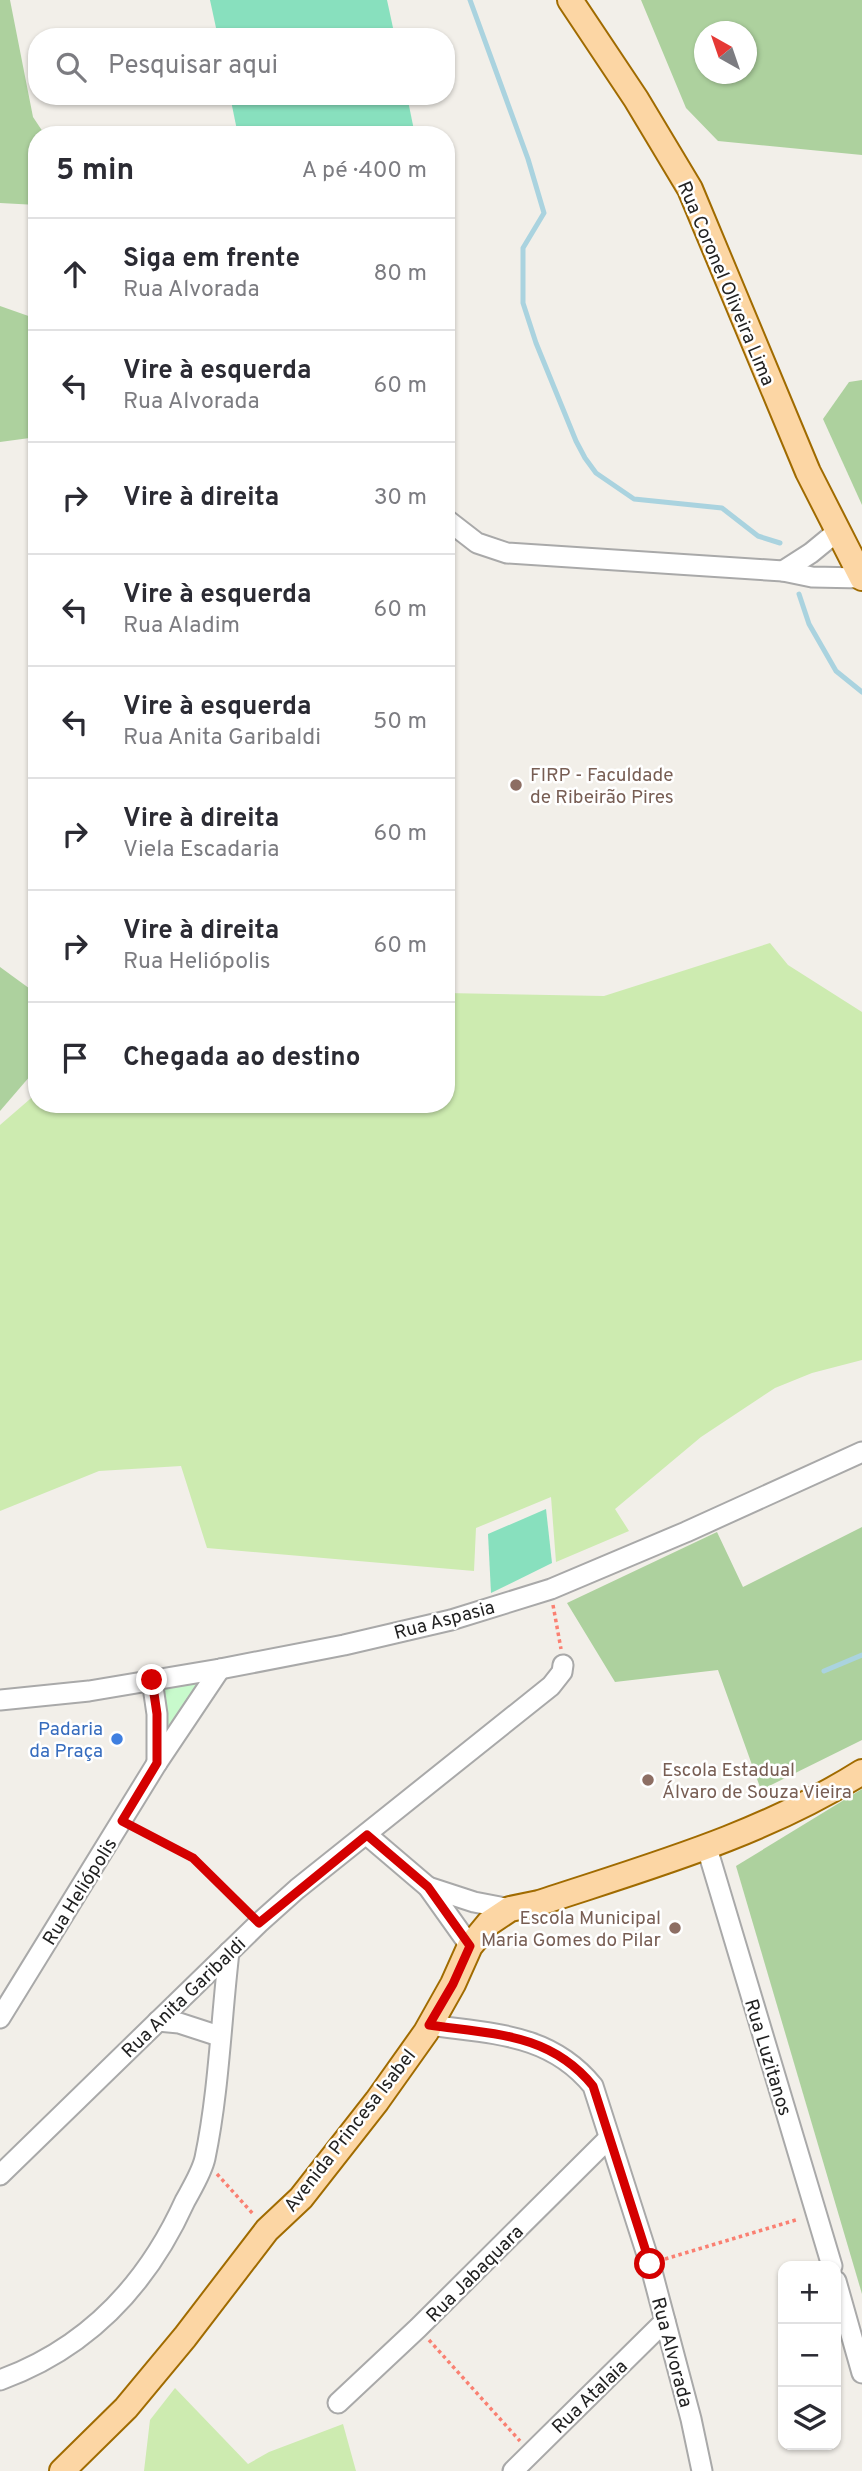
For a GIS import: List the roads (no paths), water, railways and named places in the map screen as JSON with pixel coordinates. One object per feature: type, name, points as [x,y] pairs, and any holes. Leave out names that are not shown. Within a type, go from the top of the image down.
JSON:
[{"type":"main road","name":"Rua Coronel Oliveira Lima","points":[[570,0],[658,132],[690,189],[808,472],[862,578]]},
{"type":"main road","name":"Avenida Princesa Isabel","points":[[62,2471],[125,2408],[186,2337],[267,2230],[302,2198],[377,2101],[429,2025],[453,1984],[470,1946],[489,1923],[510,1909],[539,1903],[740,1836],[830,1792],[862,1772]]},
{"type":"street","points":[[455,526],[477,543],[507,552],[790,567],[812,577],[862,578]]},
{"type":"street","points":[[790,567],[839,530]]},
{"type":"street","name":"Rua Aspasia","points":[[0,1700],[89,1690],[220,1669],[344,1645],[451,1620],[551,1589],[686,1532],[862,1452]]},
{"type":"street","name":"Rua Anita Garibaldi","points":[[0,2175],[8,2162],[259,1923],[551,1686],[562,1672],[563,1665]]},
{"type":"street","name":"Rua Heliópolis","points":[[0,2018],[157,1763],[220,1669]]},
{"type":"street","points":[[152,1680],[157,1714],[157,1763]]},
{"type":"street","points":[[367,1835],[428,1887],[470,1946]]},
{"type":"street","name":"Rua Luzitanos","points":[[706,1848],[831,2261]]},
{"type":"street","points":[[428,1887],[474,1902],[510,1909]]},
{"type":"street","points":[[0,2380],[23,2372],[65,2349],[103,2318],[129,2292],[172,2230],[204,2160],[216,2083],[229,1952]]},
{"type":"street","points":[[158,2021],[179,2023],[219,2036]]},
{"type":"street","name":"Rua Alvorada","points":[[429,2025],[497,2035],[553,2050],[579,2069],[593,2086],[650,2264],[702,2471]]},
{"type":"street","name":"Rua Jabaquara","points":[[338,2403],[418,2328],[608,2139]]},
{"type":"street","points":[[841,2299],[862,2373]]},
{"type":"street","name":"Rua Atalaia","points":[[513,2471],[665,2321]]},
{"type":"waterway","points":[[470,0],[528,159],[544,213],[523,248],[523,303],[536,343],[585,458],[596,473],[634,499],[722,508],[758,536],[780,543]]},
{"type":"waterway","points":[[799,594],[809,624],[836,671],[862,692]]},
{"type":"waterway","points":[[824,1671],[862,1655]]},
{"type":"place","name":"FIRP - Faculdade de Ribeirão Pires","points":[[516,785]]},
{"type":"place","name":"Padaria da Praça","points":[[117,1739]]},
{"type":"place","name":"Escola Estadual Álvaro de Souza Vieira","points":[[648,1780]]},
{"type":"place","name":"Escola Municipal Maria Gomes do Pilar","points":[[675,1928]]}]
